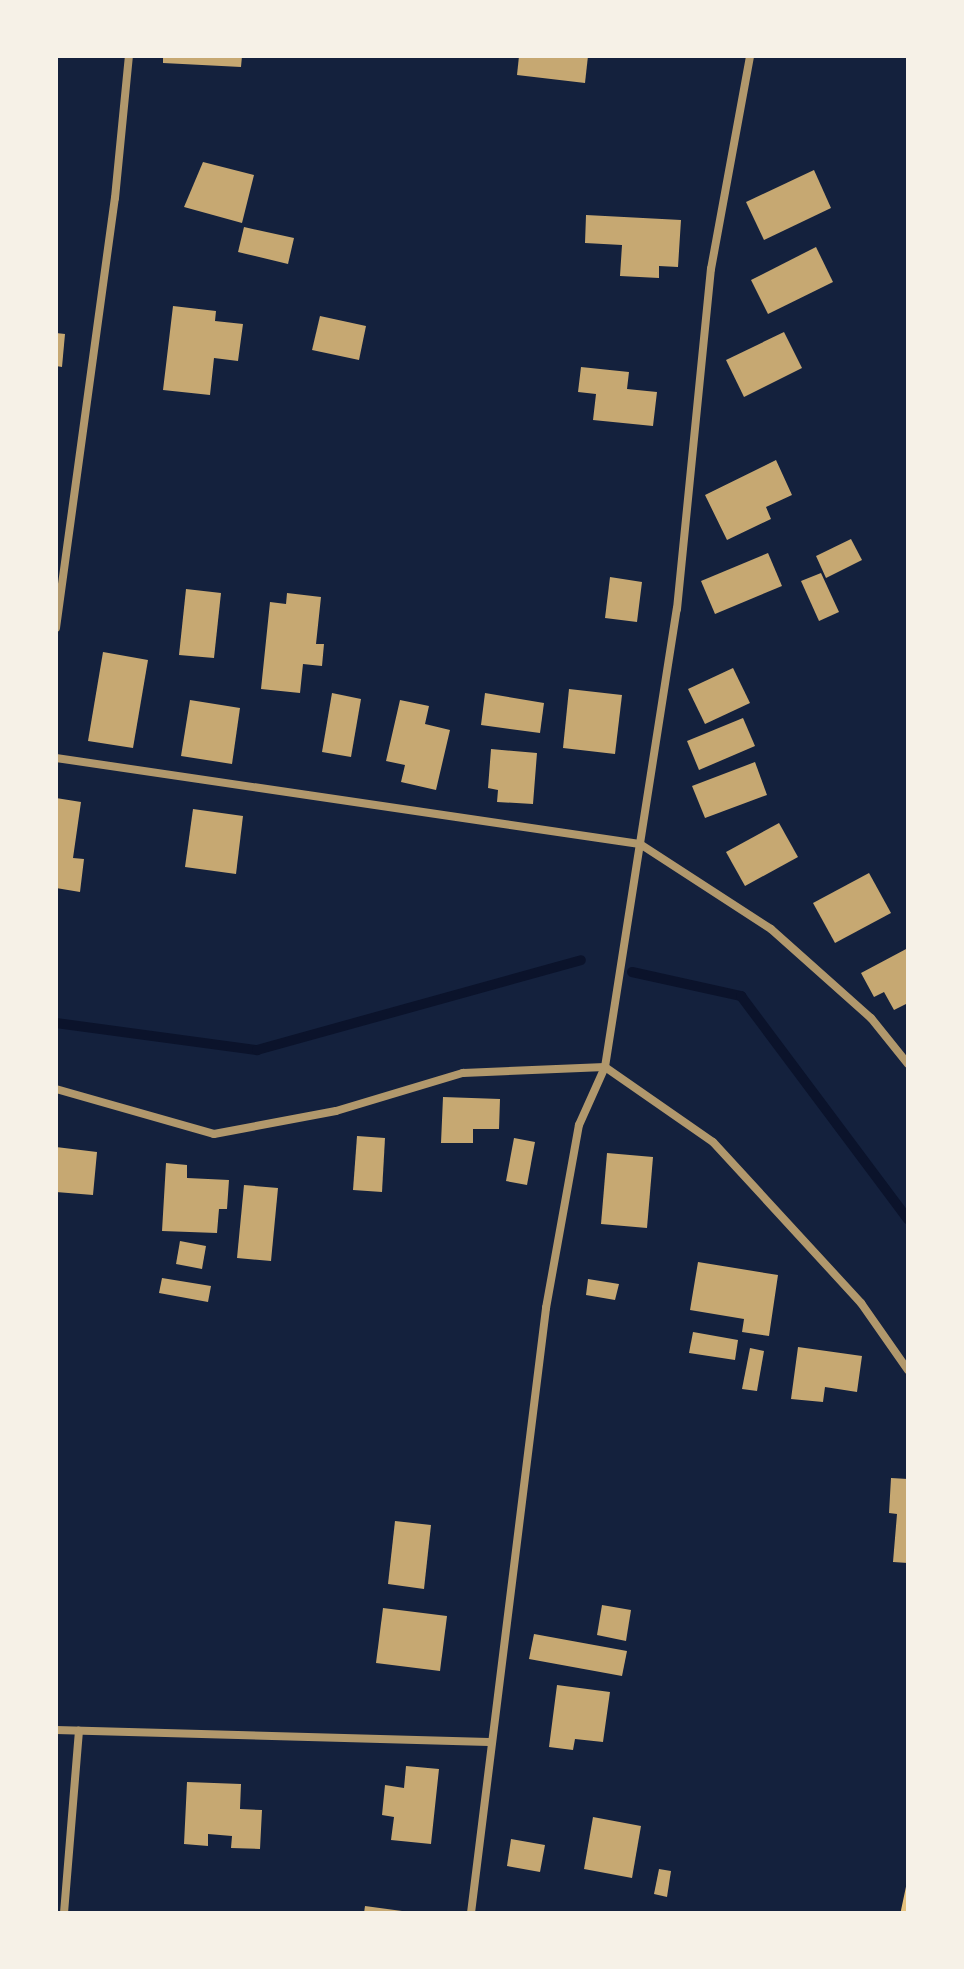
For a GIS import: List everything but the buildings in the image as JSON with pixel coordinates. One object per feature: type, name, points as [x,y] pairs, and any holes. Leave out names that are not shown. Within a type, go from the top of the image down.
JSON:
[{"type":"street","points":[[56,628],[115,198],[129,56]]},
{"type":"street","points":[[471,1913],[489,1742],[546,1308],[579,1125],[605,1067],[677,609],[711,269],[750,56]]},
{"type":"street","points":[[56,758],[640,844],[771,929],[871,1018],[908,1064]]},
{"type":"street","points":[[56,1089],[214,1134],[336,1111],[463,1073],[605,1067],[713,1142],[861,1303],[908,1370]]},
{"type":"street","points":[[56,1730],[489,1742]]},
{"type":"street","points":[[64,1913],[79,1731]]},
{"type":"path","points":[[903,1910],[908,1886]]},
{"type":"waterway","points":[[56,1023],[257,1050],[581,960]]},
{"type":"waterway","points":[[632,972],[741,996],[908,1219]]}]
